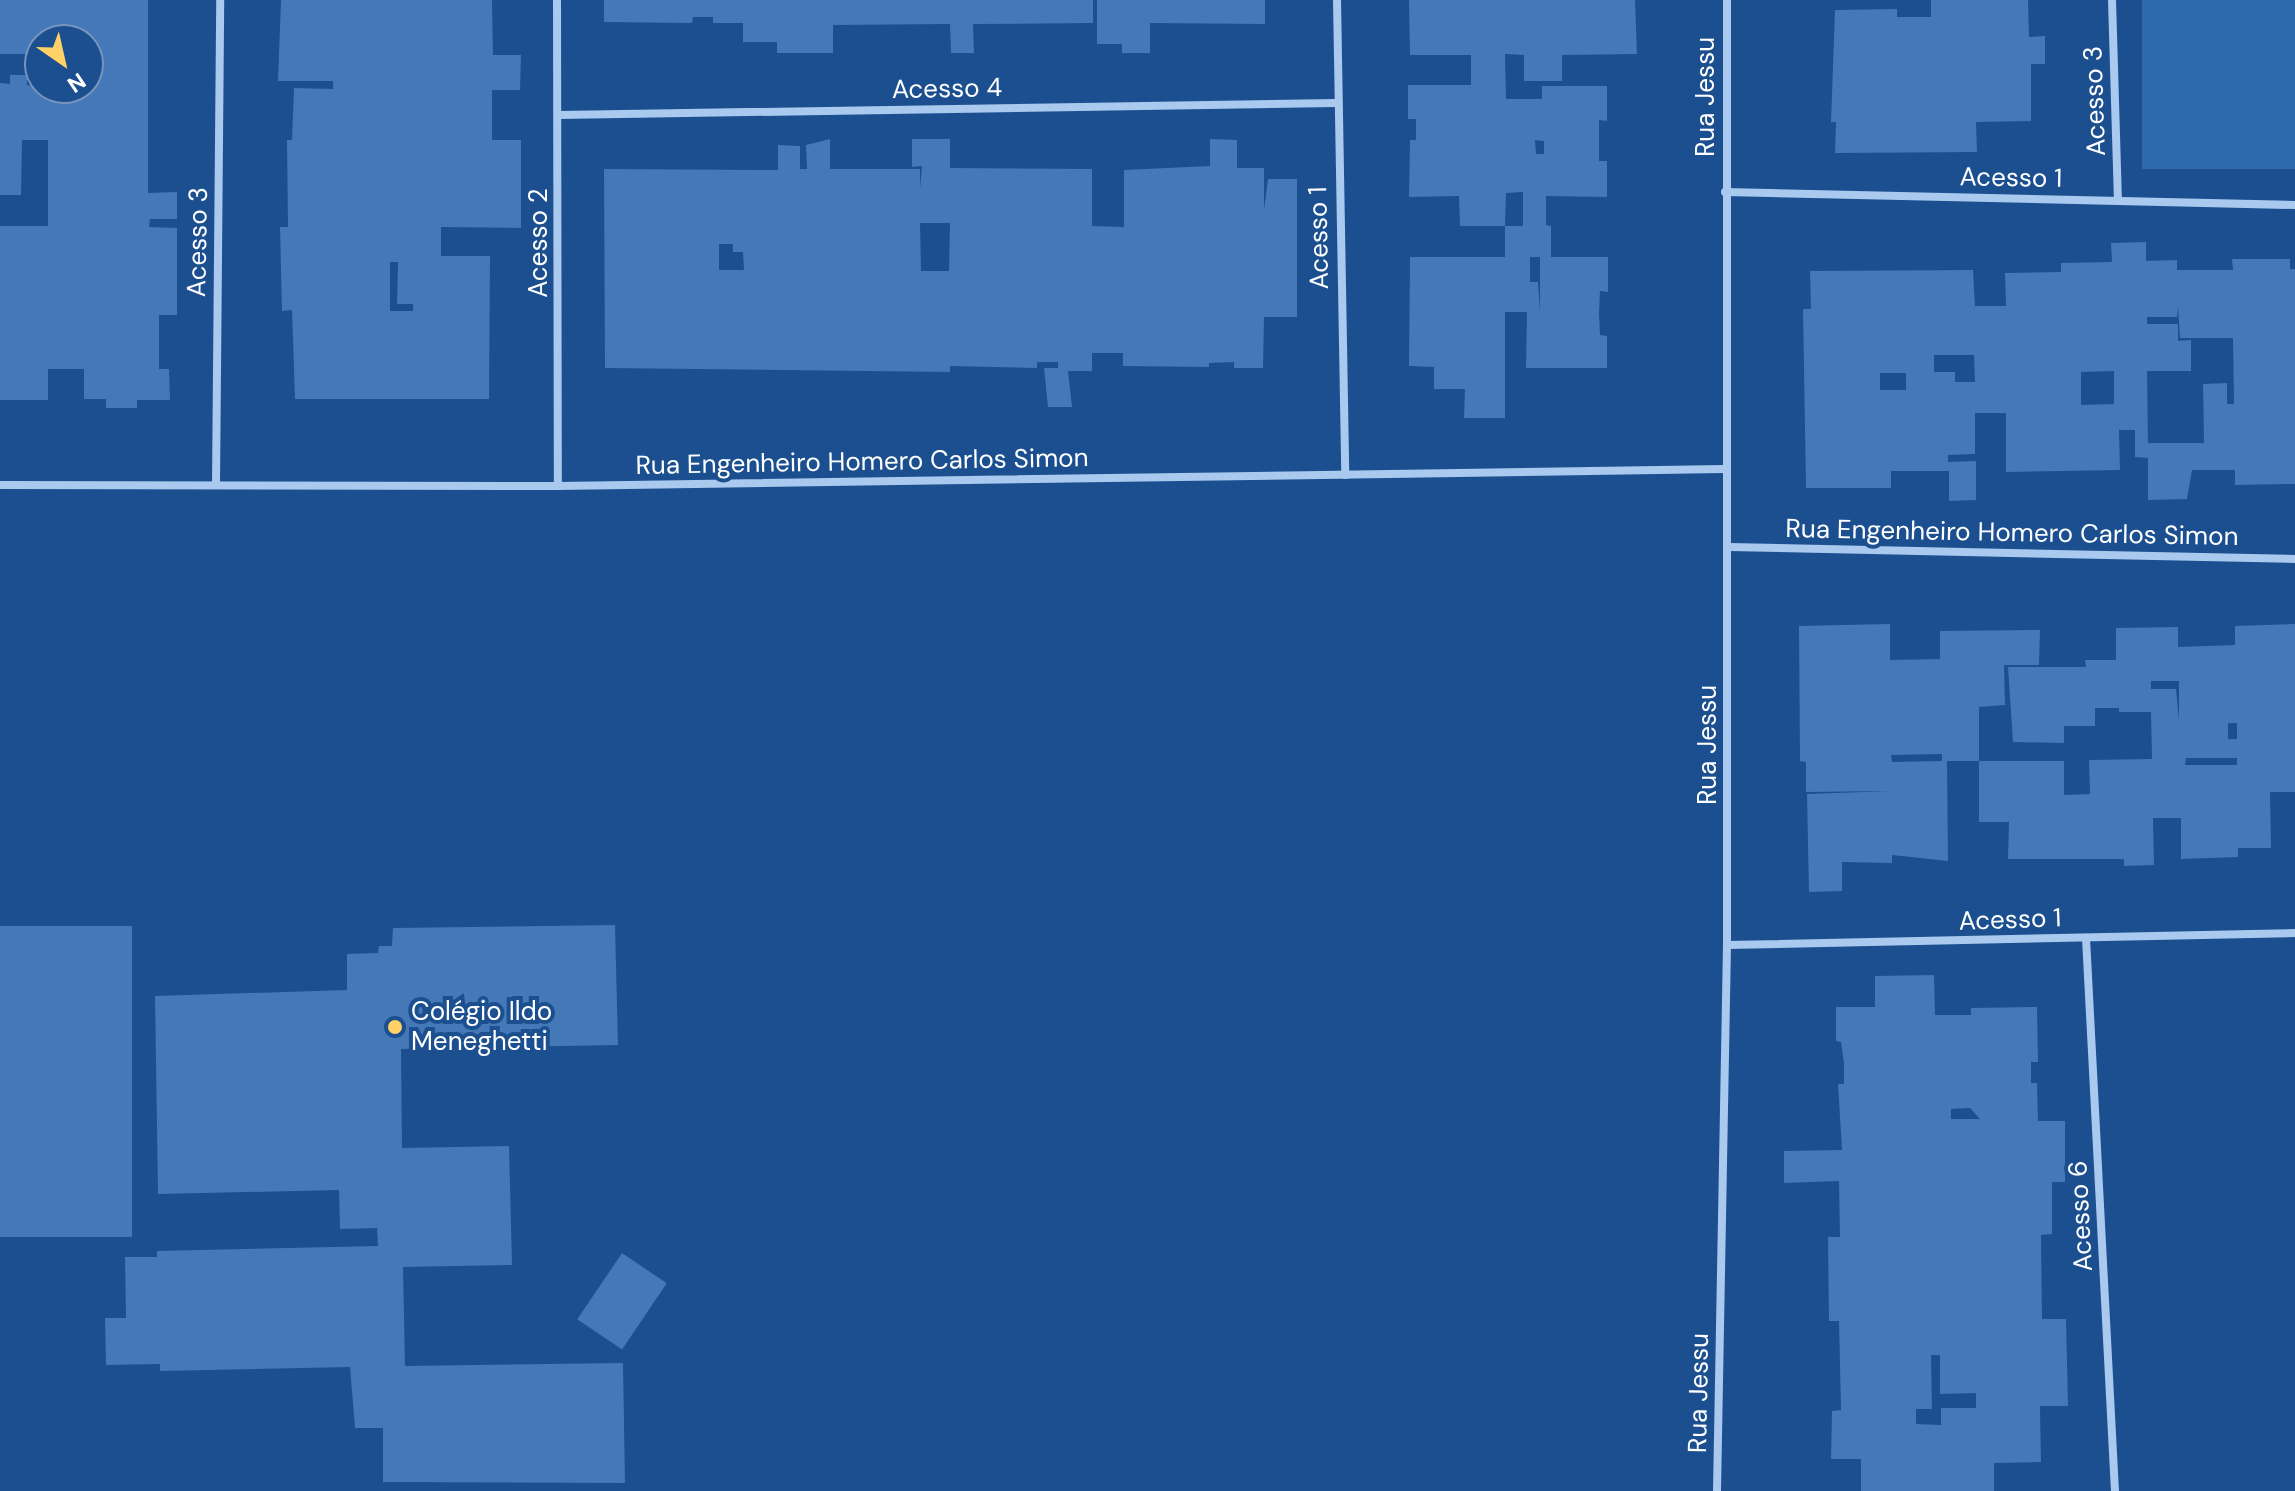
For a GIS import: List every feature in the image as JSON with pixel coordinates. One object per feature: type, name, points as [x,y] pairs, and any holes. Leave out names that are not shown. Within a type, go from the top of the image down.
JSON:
[{"type":"street","name":"Acesso 3","points":[[216,485],[220,0]]},
{"type":"street","name":"Acesso 2","points":[[557,0],[558,486]]},
{"type":"street","name":"Acesso 1","points":[[1337,0],[1336,103],[1345,475]]},
{"type":"street","name":"Rua Jessu","points":[[1717,1491],[1727,945],[1727,0]]},
{"type":"street","name":"Acesso 3","points":[[2112,0],[2118,200]]},
{"type":"street","name":"Acesso 4","points":[[559,115],[1336,103]]},
{"type":"street","name":"Acesso 1","points":[[1725,192],[2295,205]]},
{"type":"street","name":"Rua Engenheiro Homero Carlos Simon","points":[[0,485],[558,486],[1725,469]]},
{"type":"street","name":"Rua Engenheiro Homero Carlos Simon","points":[[1729,547],[2295,559]]},
{"type":"street","name":"Acesso 1","points":[[1727,945],[2295,933]]},
{"type":"street","name":"Acesso 6","points":[[2086,938],[2115,1491]]},
{"type":"shaded area","points":[[2142,0],[2295,0],[2295,169],[2142,169]]},
{"type":"building","points":[[0,0],[148,0],[148,193],[177,192],[177,219],[150,219],[149,227],[177,228],[177,315],[159,315],[159,369],[169,369],[170,400],[137,400],[137,408],[106,408],[106,399],[84,399],[84,369],[48,369],[48,400],[0,400],[0,226],[48,226],[48,140],[22,140],[21,195],[0,195],[0,83],[10,84],[10,75],[24,75],[24,104],[104,104],[104,24],[24,24],[24,54],[0,54]]},
{"type":"building","points":[[281,0],[492,0],[493,55],[521,55],[520,90],[492,90],[492,140],[521,140],[521,228],[441,227],[441,256],[490,256],[489,399],[295,399],[292,310],[282,311],[280,227],[288,227],[287,140],[292,140],[294,88],[333,89],[333,81],[278,81]],"holes":[[[390,262],[398,262],[397,304],[413,304],[413,311],[390,311]]]},
{"type":"building","points":[[604,0],[1093,0],[1093,23],[973,24],[974,53],[951,53],[950,24],[833,25],[833,53],[777,53],[777,42],[743,42],[743,23],[713,23],[713,17],[693,17],[692,23],[604,22]]},
{"type":"building","points":[[1097,0],[1265,0],[1265,24],[1150,23],[1150,53],[1122,53],[1122,44],[1097,44]]},
{"type":"building","points":[[1409,0],[1635,0],[1637,54],[1562,55],[1562,81],[1524,81],[1524,55],[1505,54],[1506,99],[1542,99],[1542,86],[1607,86],[1607,121],[1599,120],[1599,161],[1607,161],[1607,197],[1546,196],[1546,225],[1551,226],[1551,257],[1608,257],[1608,292],[1600,291],[1599,313],[1600,335],[1607,336],[1607,368],[1526,368],[1527,312],[1505,312],[1505,418],[1464,418],[1465,389],[1434,389],[1434,367],[1409,366],[1410,257],[1505,257],[1505,226],[1460,226],[1459,196],[1409,197],[1410,140],[1416,140],[1416,119],[1408,119],[1408,85],[1471,85],[1471,55],[1410,55]],"holes":[[[1535,140],[1544,141],[1544,154],[1536,154]],[[1523,192],[1523,226],[1505,226],[1506,193]],[[1530,257],[1540,257],[1540,312],[1538,282],[1530,282]]]},
{"type":"building","points":[[1931,0],[2028,0],[2029,37],[2045,36],[2045,64],[2031,64],[2031,121],[1976,122],[1977,152],[1835,153],[1836,122],[1831,122],[1835,10],[1897,9],[1897,17],[1931,17]]},
{"type":"building","points":[[830,139],[830,169],[920,169],[920,188],[922,166],[912,167],[912,139],[950,139],[950,168],[1092,169],[1092,226],[1124,227],[1124,170],[1210,166],[1210,139],[1237,140],[1237,168],[1264,168],[1264,210],[1268,179],[1297,179],[1297,317],[1264,317],[1263,368],[1234,368],[1234,362],[1209,363],[1209,367],[1123,366],[1123,353],[1092,353],[1092,371],[1068,371],[1072,407],[1048,407],[1044,368],[1058,368],[1058,362],[1037,362],[1037,368],[950,366],[950,372],[605,368],[604,169],[778,170],[778,145],[800,146],[800,169],[807,169],[806,145]],"holes":[[[920,223],[950,223],[949,271],[921,271]],[[719,244],[733,244],[733,252],[743,252],[744,270],[719,270]]]},
{"type":"building","points":[[2146,242],[2146,261],[2177,260],[2177,270],[2233,270],[2232,259],[2290,259],[2290,269],[2295,269],[2295,484],[2235,485],[2235,470],[2192,470],[2187,499],[2148,500],[2148,458],[2135,457],[2135,430],[2119,430],[2120,470],[2006,472],[2006,413],[1975,413],[1975,454],[1948,455],[1948,462],[1976,461],[1976,500],[1949,501],[1949,471],[1891,471],[1891,488],[1806,488],[1803,309],[1811,309],[1810,271],[1973,270],[1975,306],[2006,306],[2005,273],[2061,272],[2061,263],[2112,262],[2111,243]],"holes":[[[2178,307],[2180,338],[2233,338],[2234,404],[2227,404],[2227,383],[2203,384],[2204,443],[2148,443],[2147,371],[2191,371],[2191,340],[2178,341],[2178,324],[2147,324],[2147,317],[2177,317]],[[1934,355],[1974,355],[1975,382],[1955,382],[1955,372],[1934,372]],[[2114,371],[2114,404],[2081,405],[2081,372]],[[1880,373],[1906,373],[1906,390],[1880,390]]]},
{"type":"building","points":[[1890,624],[1890,660],[1940,659],[1940,631],[2040,630],[2039,665],[2004,665],[2005,705],[1979,707],[1979,761],[1947,761],[1948,861],[1892,855],[1892,863],[1842,862],[1842,891],[1809,892],[1807,794],[1892,791],[1806,792],[1806,762],[1800,761],[1799,626]],"holes":[[[1942,754],[1942,761],[1892,762],[1891,755]]]},
{"type":"building","points":[[2295,624],[2295,792],[2270,792],[2271,848],[2238,848],[2238,857],[2181,859],[2181,818],[2153,818],[2154,865],[2124,866],[2124,859],[2008,859],[2009,822],[1979,822],[1979,761],[2064,761],[2064,795],[2090,794],[2089,760],[2152,759],[2151,712],[2119,712],[2119,708],[2095,708],[2095,726],[2064,726],[2064,743],[2013,742],[2008,667],[2086,667],[2085,660],[2116,660],[2116,628],[2178,627],[2178,647],[2235,645],[2235,626]],"holes":[[[2151,681],[2179,681],[2179,721],[2176,689],[2151,689]],[[2228,723],[2237,723],[2237,739],[2228,739]],[[2186,758],[2237,758],[2237,765],[2185,765]]]},
{"type":"building","points":[[615,925],[618,1045],[401,1049],[402,1148],[509,1146],[512,1265],[403,1267],[405,1366],[623,1363],[625,1483],[383,1482],[383,1428],[355,1428],[350,1367],[160,1371],[160,1364],[106,1365],[105,1318],[126,1318],[125,1257],[157,1257],[157,1251],[378,1246],[377,1228],[340,1229],[339,1190],[158,1194],[155,996],[347,990],[347,954],[378,953],[379,946],[392,946],[393,928]]},
{"type":"building","points":[[0,926],[132,926],[132,1237],[0,1237]]},
{"type":"building","points":[[1934,975],[1935,1015],[1971,1015],[1971,1008],[2037,1007],[2038,1062],[2031,1062],[2031,1083],[2037,1083],[2038,1121],[2065,1121],[2065,1182],[2052,1182],[2052,1234],[2041,1235],[2042,1319],[2066,1319],[2068,1406],[2040,1406],[2041,1462],[1994,1463],[1994,1491],[1861,1491],[1861,1459],[1831,1459],[1832,1411],[1841,1410],[1839,1321],[1829,1321],[1828,1237],[1840,1237],[1839,1181],[1784,1183],[1784,1151],[1842,1150],[1838,1084],[1844,1084],[1844,1064],[1841,1042],[1836,1041],[1836,1007],[1875,1007],[1875,976]],"holes":[[[1970,1108],[1980,1119],[1951,1119],[1951,1109]],[[1931,1355],[1940,1355],[1940,1394],[1976,1393],[1976,1408],[1941,1408],[1941,1425],[1916,1424],[1916,1409],[1932,1409]]]},
{"type":"building","points":[[622,1253],[667,1283],[622,1350],[577,1319]]},
{"type":"place","name":"Colégio Ildo Meneghetti","points":[[395,1027]]}]
